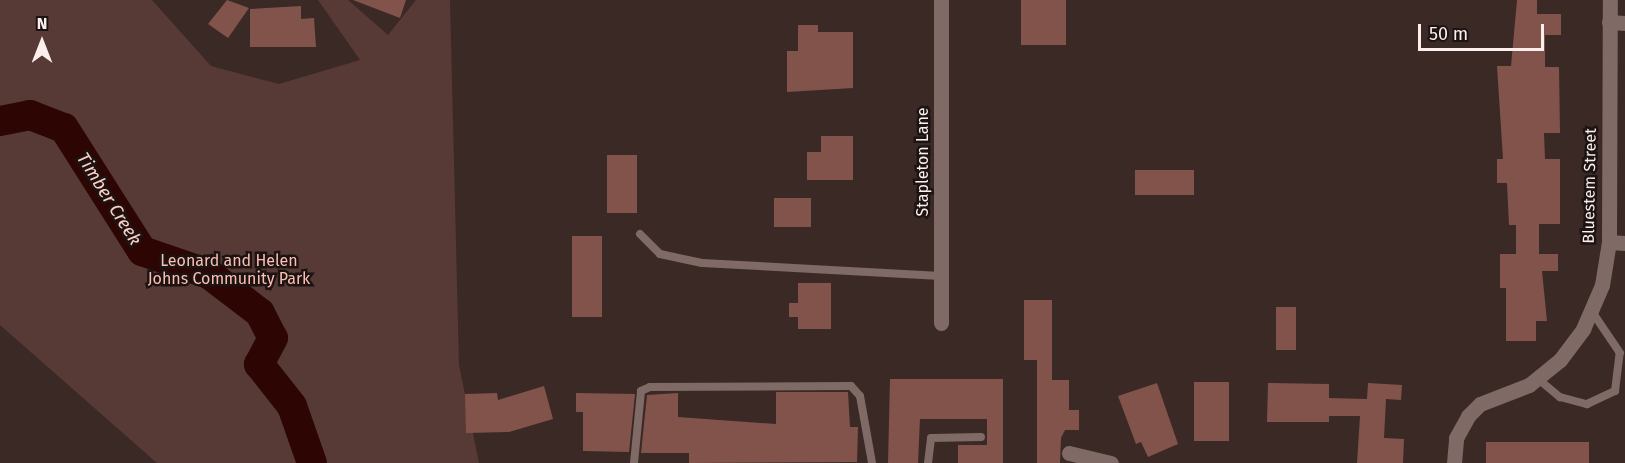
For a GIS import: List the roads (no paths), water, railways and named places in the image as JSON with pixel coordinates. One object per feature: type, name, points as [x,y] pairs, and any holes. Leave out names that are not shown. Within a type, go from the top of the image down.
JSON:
[{"type":"street","name":"Stapleton Lane","points":[[941,0],[941,323]]},
{"type":"street","name":"Bluestem Street","points":[[1454,463],[1456,438],[1468,416],[1480,404],[1537,378],[1560,360],[1591,310],[1609,242],[1610,0]]},
{"type":"street","points":[[1609,22],[1625,23]]},
{"type":"street","points":[[1609,242],[1625,243]]},
{"type":"street","points":[[1069,453],[1111,463]]},
{"type":"lane","points":[[640,234],[660,254],[702,263],[941,276]]},
{"type":"lane","points":[[1537,378],[1560,397],[1587,404],[1615,392],[1620,353],[1591,310]]},
{"type":"lane","points":[[634,463],[641,391],[650,387],[851,386],[860,396],[872,463]]},
{"type":"lane","points":[[928,463],[931,438],[981,437]]},
{"type":"waterway","name":"Timber Creek","points":[[0,121],[30,115],[64,128],[142,251],[209,274],[260,313],[273,338],[259,364],[292,406],[312,463]]},
{"type":"park label","name":"Leonard and Helen Johns Community Park","points":[[229,270]]}]
